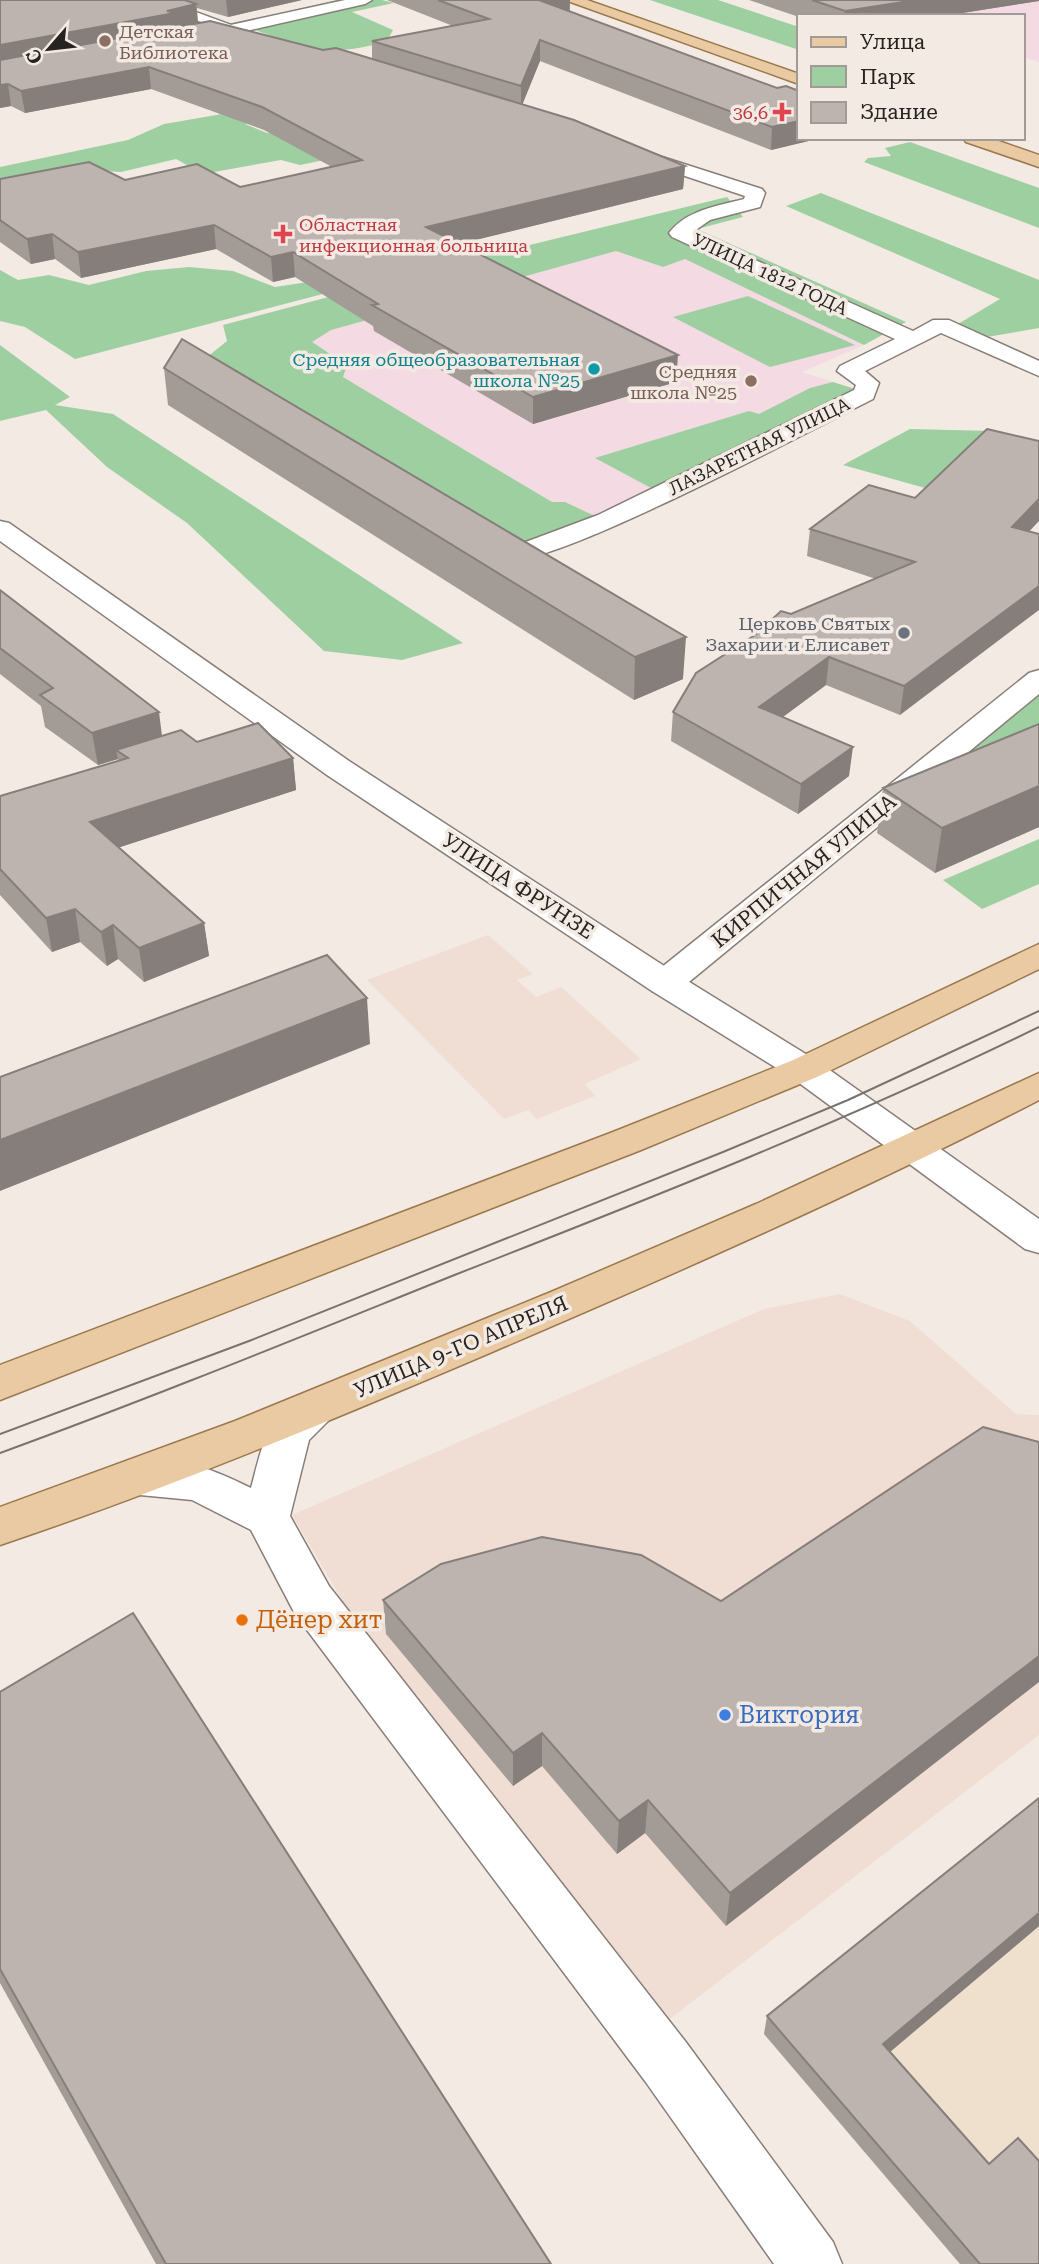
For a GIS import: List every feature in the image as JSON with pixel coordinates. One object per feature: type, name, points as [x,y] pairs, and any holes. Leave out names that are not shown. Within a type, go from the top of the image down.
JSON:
[{"type":"main road","points":[[572,0],[797,78]]},
{"type":"main road","points":[[611,0],[797,63]]},
{"type":"main road","points":[[978,140],[1039,161]]},
{"type":"main road","points":[[0,1383],[627,1141],[804,1069],[1039,955]]},
{"type":"main road","name":"УЛИЦА 9-ГО АПРЕЛЯ","points":[[0,1526],[140,1477],[313,1408],[719,1238],[1039,1086]]},
{"type":"street","points":[[148,0],[277,43]]},
{"type":"street","points":[[169,43],[365,0]]},
{"type":"street","name":"УЛИЦА 1812 ГОДА","points":[[616,147],[755,193],[753,203],[703,216],[679,233],[913,339]]},
{"type":"street","name":"ЛАЗАРЕТНАЯ УЛИЦА","points":[[524,552],[607,520],[865,394],[868,383],[848,371],[941,326],[1039,369]]},
{"type":"street","name":"УЛИЦА ФРУНЗЕ","points":[[0,529],[118,610],[272,722],[665,983],[804,1069],[1039,1240]]},
{"type":"street","name":"КИРПИЧНАЯ УЛИЦА","points":[[665,983],[1039,679]]},
{"type":"street","points":[[239,732],[272,722]]},
{"type":"street","points":[[267,1517],[288,1433],[313,1408]]},
{"type":"street","points":[[140,1477],[199,1483],[267,1517],[312,1600],[664,2060],[811,2264]]},
{"type":"shaded area","points":[[1039,1],[1039,62],[1025,58],[1025,14],[961,14],[929,4],[991,8]]},
{"type":"shaded area","name":"Средняя школа №25","points":[[599,245],[663,267],[685,259],[864,345],[802,372],[855,389],[595,516],[565,502],[552,502],[275,336]]},
{"type":"shaded area","points":[[488,935],[533,974],[517,980],[536,997],[561,987],[641,1059],[585,1084],[595,1096],[537,1119],[528,1110],[504,1119],[367,980]]},
{"type":"shaded area","points":[[840,1294],[910,1321],[1016,1414],[1039,1415],[1039,1735],[667,2021],[346,1607],[292,1515],[764,1309]]},
{"type":"shaded area","points":[[1039,1812],[1039,2264],[960,2264],[764,2034]]},
{"type":"green space","points":[[337,0],[382,0],[394,3],[352,12],[393,30],[387,41],[344,50],[310,48],[236,23]]},
{"type":"green space","points":[[650,0],[718,0],[797,26],[797,49]]},
{"type":"green space","points":[[251,109],[292,115],[245,124],[267,133],[309,130],[442,136],[300,165],[281,160],[203,174],[176,159],[121,172],[54,168],[0,181],[0,167],[128,140],[164,124]]},
{"type":"green space","points":[[910,142],[1039,188],[1039,228],[864,162],[868,158],[891,156],[885,148]]},
{"type":"green space","points":[[821,193],[1039,280],[1039,328],[987,337],[958,324],[1000,299],[786,206]]},
{"type":"green space","points":[[727,197],[743,217],[697,229],[906,322],[864,345],[685,259],[663,267],[616,251],[331,330],[312,342],[347,365],[343,377],[552,502],[565,502],[595,516],[524,552],[190,371],[227,341],[223,325],[472,259]]},
{"type":"green space","points":[[189,267],[233,271],[275,287],[361,274],[376,280],[75,359],[25,327],[0,321],[0,270],[18,280],[49,275],[89,285],[146,271]]},
{"type":"green space","points":[[748,296],[855,345],[770,367],[673,317]]},
{"type":"green space","points":[[0,345],[70,397],[55,405],[113,414],[463,643],[402,660],[324,651],[187,523],[107,467],[46,410],[0,421]]},
{"type":"green space","points":[[833,382],[855,389],[651,488],[595,458],[749,411],[759,414],[810,388]]},
{"type":"green space","points":[[910,429],[993,431],[1039,520],[843,465]]},
{"type":"green space","points":[[1039,691],[1039,745],[883,820]]},
{"type":"green space","points":[[1039,839],[1039,884],[982,909],[943,880]]},
{"type":"building","points":[[0,0],[185,0],[196,4],[167,11],[175,13],[0,45]]},
{"type":"building","points":[[438,0],[539,0],[777,88],[786,86],[797,90],[797,121],[772,127],[540,40],[521,86],[372,41],[489,19]]},
{"type":"building","points":[[812,0],[916,0],[845,11]]},
{"type":"building","points":[[210,21],[323,50],[336,48],[574,120],[685,166],[426,227],[678,355],[533,397],[372,305],[378,304],[293,252],[271,257],[214,225],[78,252],[52,234],[27,239],[0,220],[0,179],[89,162],[125,180],[197,164],[240,187],[362,160],[262,107],[149,67],[21,91],[8,84],[0,85],[0,60]]},
{"type":"building","points":[[182,339],[686,637],[635,657],[164,368]]},
{"type":"building","points":[[987,429],[1039,441],[1039,499],[1012,527],[1039,534],[1039,586],[904,686],[829,657],[759,707],[853,747],[801,784],[673,712],[696,673],[755,635],[781,611],[791,614],[915,562],[810,529],[869,485],[915,498]]},
{"type":"building","points":[[0,590],[159,712],[92,733],[40,695],[53,688],[0,648]]},
{"type":"building","points":[[258,723],[293,758],[90,822],[204,923],[139,948],[113,925],[101,932],[75,909],[46,918],[0,869],[0,796],[128,758],[116,750],[181,730],[197,742]]},
{"type":"building","points":[[1039,724],[1039,786],[942,828],[883,788]]},
{"type":"building","points":[[327,955],[367,998],[0,1140],[0,1077]]},
{"type":"building","name":"Виктория","points":[[983,1427],[1039,1442],[1039,1656],[730,1893],[648,1800],[619,1821],[542,1733],[513,1753],[383,1600],[441,1564],[542,1537],[641,1555],[721,1601]]},
{"type":"building","points":[[133,1613],[551,2264],[166,2264],[0,1969],[0,1692]]},
{"type":"building","points":[[1039,1798],[1039,1913],[883,2044],[989,2164],[1018,2138],[1039,2161],[1039,2264],[980,2264],[767,2016]]},
{"type":"tram line","points":[[0,1434],[249,1341],[723,1152],[848,1100],[1039,1011]]},
{"type":"tram line","points":[[0,1453],[172,1388],[678,1187],[896,1094],[1039,1027]]},
{"type":"place","name":"Детская Библиотека","points":[[105,41]]},
{"type":"place","name":"36,6","points":[[782,112]]},
{"type":"place","name":"Областная инфекционная больница","points":[[283,234]]},
{"type":"place","name":"Средняя общеобразовательная школа №25","points":[[594,369]]},
{"type":"place","name":"Средняя школа №25","points":[[751,381]]},
{"type":"place","name":"Церковь Святых Захарии и Елисавет","points":[[904,633]]},
{"type":"place","name":"Дёнер хит","points":[[242,1620]]},
{"type":"place","name":"Виктория","points":[[725,1715]]}]
